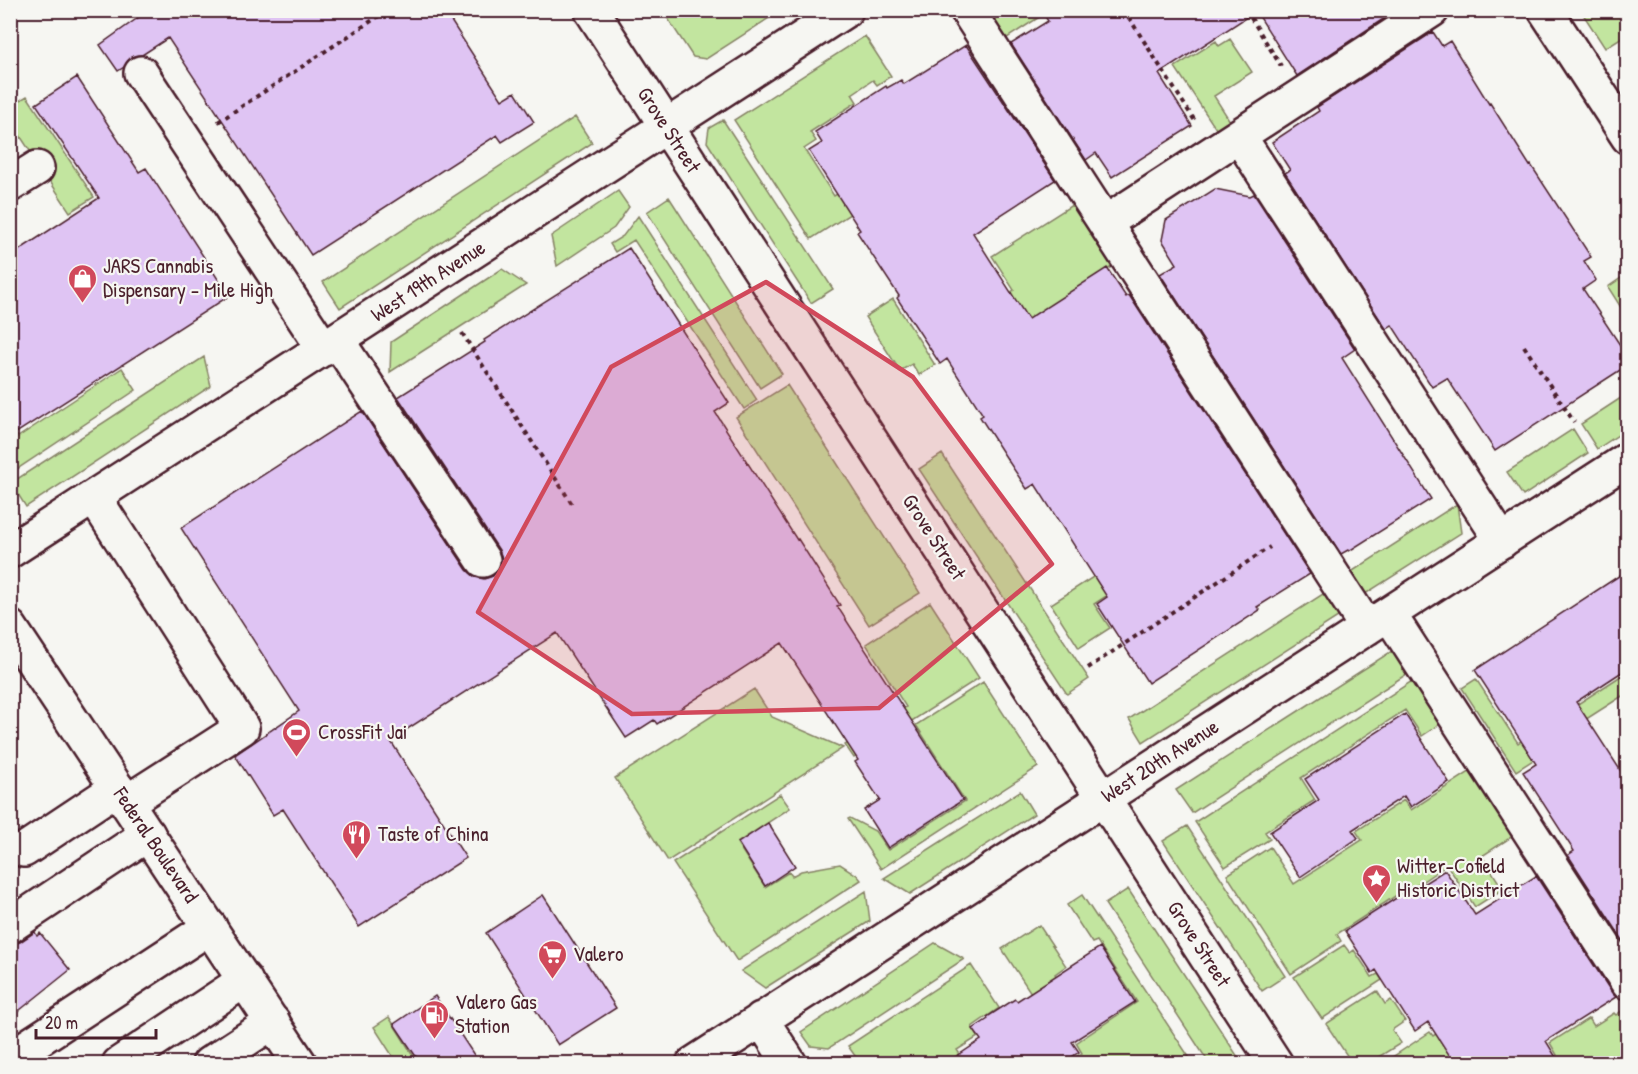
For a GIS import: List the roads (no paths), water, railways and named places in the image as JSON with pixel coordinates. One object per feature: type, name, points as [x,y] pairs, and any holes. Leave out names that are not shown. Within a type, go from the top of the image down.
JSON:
[{"type":"street","name":"Grove Street","points":[[591,10],[1276,1064]]},
{"type":"street","name":"West 19th Avenue","points":[[10,551],[846,10]]},
{"type":"street","points":[[967,10],[1301,526],[1378,621],[1628,983]]},
{"type":"street","points":[[1105,223],[1432,10]]},
{"type":"street","points":[[1545,10],[1628,137]]},
{"type":"street","points":[[141,73],[483,560]]},
{"type":"street","points":[[1227,144],[1502,541]]},
{"type":"street","name":"West 20th Avenue","points":[[693,1064],[1628,459]]},
{"type":"street","points":[[24,850],[242,728],[94,497]]},
{"type":"street","name":"Federal Boulevard","points":[[10,627],[300,1064]]},
{"type":"street","points":[[10,926],[148,834]]},
{"type":"street","points":[[10,1058],[210,927]]},
{"type":"street","points":[[119,1064],[246,980]]},
{"type":"street","points":[[761,1019],[790,1064]]},
{"type":"street","points":[[209,1064],[273,1022]]},
{"type":"place","name":"JARS Cannabis Dispensary - Mile High","points":[[82,304]]},
{"type":"place","name":"CrossFit Jai","points":[[297,758]]},
{"type":"place","name":"Taste of China","points":[[357,860]]},
{"type":"place","name":"Witter-Cofield Historic District","points":[[1376,904]]},
{"type":"place","name":"Valero","points":[[552,980]]},
{"type":"place","name":"Valero Gas Station","points":[[434,1040]]}]
